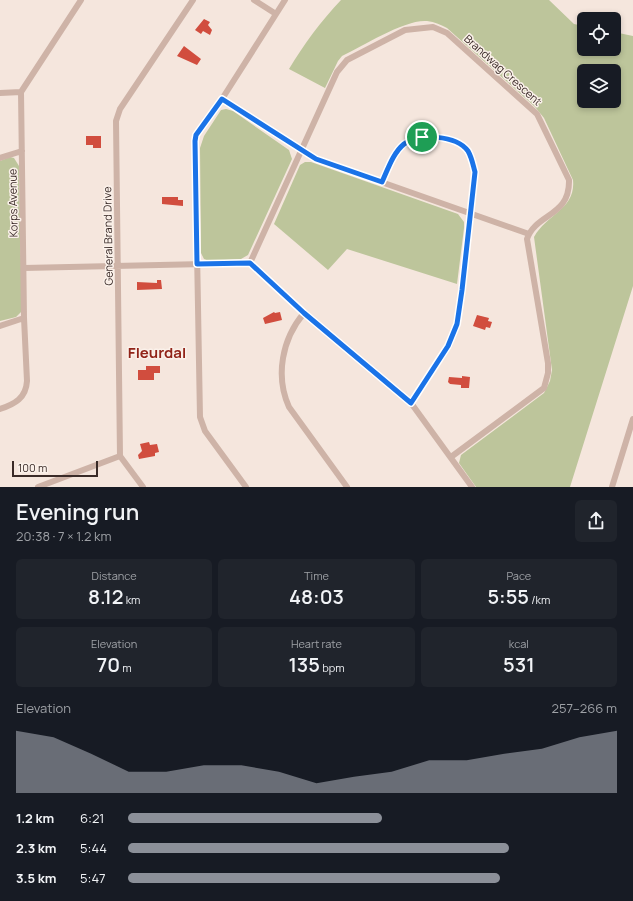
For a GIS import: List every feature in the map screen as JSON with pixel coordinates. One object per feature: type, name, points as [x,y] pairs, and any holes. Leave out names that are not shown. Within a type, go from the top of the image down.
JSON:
[{"type":"street","points":[[0,92],[21,92],[81,0]]},
{"type":"street","name":"General Brand Drive","points":[[120,456],[119,267],[116,121],[120,109],[193,0]]},
{"type":"street","points":[[254,0],[276,14]]},
{"type":"street","points":[[246,487],[202,424],[195,141],[196,135],[222,99],[285,0]]},
{"type":"street","name":"Brandwag Crescent","points":[[250,263],[337,72],[347,60],[405,30],[423,27],[441,30],[447,33],[537,114],[567,173],[570,190],[566,201],[528,234]]},
{"type":"street","name":"Korps Avenue","points":[[0,409],[12,405],[21,398],[26,388],[21,92]]},
{"type":"street","points":[[222,99],[316,159],[528,234],[527,243],[548,363],[547,379],[544,388],[451,457]]},
{"type":"street","points":[[382,182],[397,152],[413,139],[422,137],[440,138],[458,143],[467,150],[472,160],[475,172],[457,324],[448,346],[411,403]]},
{"type":"street","points":[[0,158],[22,151]]},
{"type":"street","points":[[24,268],[250,263],[304,313],[411,403],[472,487]]},
{"type":"street","points":[[304,313],[287,341],[282,354],[282,384],[285,400],[347,487]]},
{"type":"street","points":[[0,326],[24,318]]},
{"type":"street","points":[[612,487],[633,419]]},
{"type":"street","points":[[38,487],[120,456],[143,487]]},
{"type":"green space","points":[[341,0],[549,0],[574,24],[577,25],[577,56],[621,56],[621,33],[633,36],[633,286],[570,487],[476,487],[459,463],[461,455],[544,393],[550,381],[552,370],[534,237],[546,222],[560,211],[570,198],[573,190],[573,180],[544,118],[535,107],[447,28],[430,21],[407,24],[342,56],[325,88],[289,69],[313,33]]},
{"type":"green space","points":[[226,109],[233,111],[289,150],[292,159],[248,255],[241,259],[209,261],[204,259],[201,253],[200,148],[204,136],[221,110]]},
{"type":"green space","points":[[10,157],[14,158],[19,166],[22,311],[16,317],[0,321],[0,161]]},
{"type":"green space","points":[[305,162],[311,162],[458,214],[464,222],[464,228],[457,284],[347,249],[328,270],[274,224],[300,165]]},
{"type":"building","points":[[204,19],[210,22],[208,25],[212,30],[210,35],[203,31],[201,34],[195,30]]},
{"type":"building","points":[[184,46],[201,59],[197,65],[177,56]]},
{"type":"building","points":[[86,136],[101,136],[101,148],[93,148],[93,145],[86,145]]},
{"type":"building","points":[[162,197],[178,197],[178,200],[183,200],[183,206],[162,204]]},
{"type":"building","points":[[157,280],[161,280],[162,289],[137,290],[137,282],[157,283]]},
{"type":"building","points":[[274,312],[280,312],[282,320],[265,324],[263,318]]},
{"type":"building","points":[[477,315],[489,318],[488,321],[492,322],[490,328],[486,327],[485,330],[473,326]]},
{"type":"building","points":[[146,366],[160,366],[160,373],[154,373],[154,380],[138,380],[138,370],[146,370]]},
{"type":"building","points":[[462,376],[470,377],[469,388],[461,388],[461,385],[450,384],[448,382],[449,377],[462,378]]},
{"type":"building","points":[[149,442],[150,445],[157,444],[159,452],[155,453],[155,456],[139,459],[138,455],[142,451],[140,444]]},
{"type":"district","name":"Fleurdal","points":[[157,353]]},
{"type":"route","points":[[222,99],[316,159],[382,182],[397,152],[404,144],[413,139],[422,137],[440,138],[458,143],[467,150],[472,160],[475,172],[457,324],[448,346],[411,403],[304,313],[250,263],[197,264],[195,141],[196,135],[222,99]]}]
